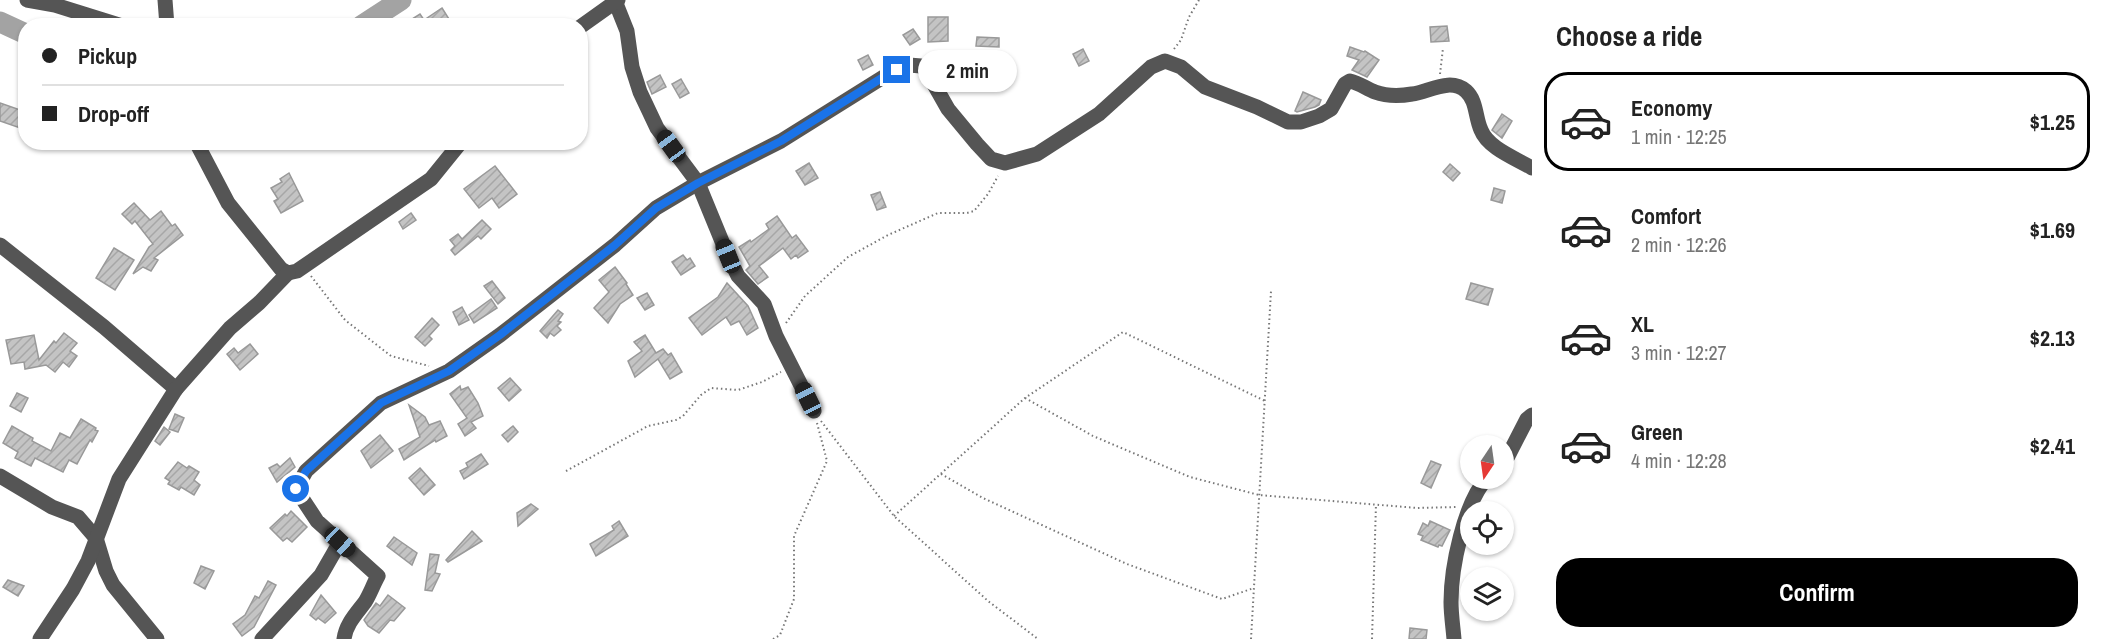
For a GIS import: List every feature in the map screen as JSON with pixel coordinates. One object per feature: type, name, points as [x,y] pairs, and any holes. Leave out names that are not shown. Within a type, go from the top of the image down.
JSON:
[{"type":"street","points":[[27,0],[55,4],[98,18]]},
{"type":"street","points":[[165,0],[166,18]]},
{"type":"street","points":[[588,21],[617,1],[627,31],[632,67],[640,92],[657,128],[698,183],[738,276],[764,304],[776,336],[814,411]]},
{"type":"street","points":[[344,639],[345,631],[365,602],[378,576],[317,521],[296,489],[306,471],[381,403],[449,371],[500,335],[615,245],[656,208],[698,183],[781,141],[885,76],[909,65],[921,66],[927,72],[948,109],[976,144],[991,159],[1005,163],[1037,154],[1099,114],[1151,67],[1165,61],[1181,68],[1205,87],[1288,122],[1301,122],[1331,109],[1345,84],[1350,81],[1377,93],[1393,95],[1425,92],[1445,85],[1456,86],[1466,91],[1475,107],[1481,132],[1494,146],[1532,168]]},
{"type":"street","points":[[200,150],[228,203],[280,269],[288,273]]},
{"type":"street","points":[[40,639],[73,589],[88,561],[119,479],[176,389],[230,328],[259,303],[288,273],[304,267],[431,179],[455,150]]},
{"type":"street","points":[[0,245],[104,327],[176,389]]},
{"type":"street","points":[[1514,444],[1527,419],[1532,415]]},
{"type":"street","points":[[0,476],[52,507],[78,517],[96,538],[106,571],[113,585],[157,639]]},
{"type":"street","points":[[1454,639],[1451,601],[1454,566],[1460,541]]},
{"type":"street","points":[[262,639],[321,575],[340,542]]},
{"type":"path","points":[[1165,61],[1181,40],[1189,17],[1199,0]]},
{"type":"path","points":[[1443,48],[1440,73],[1445,85]]},
{"type":"path","points":[[776,336],[806,296],[848,257],[888,235],[938,213],[974,211],[988,194],[1005,163]]},
{"type":"path","points":[[304,267],[345,320],[391,356],[449,371]]},
{"type":"path","points":[[1251,639],[1271,291]]},
{"type":"path","points":[[894,516],[1025,398],[1124,332],[1265,401]]},
{"type":"path","points":[[566,471],[648,426],[676,420],[683,416],[711,388],[738,390],[762,382],[792,367]]},
{"type":"path","points":[[1025,398],[1093,436],[1191,477],[1259,495],[1417,508],[1460,507]]},
{"type":"path","points":[[814,411],[894,516],[988,601],[1038,639]]},
{"type":"path","points":[[773,639],[780,635],[794,599],[794,536],[827,461],[814,411]]},
{"type":"path","points":[[941,474],[983,498],[1127,564],[1211,595],[1221,598],[1254,588]]},
{"type":"path","points":[[1372,639],[1376,504]]},
{"type":"path","points":[[780,635],[786,639]]},
{"type":"building","points":[[442,8],[448,18],[427,18]]},
{"type":"building","points":[[928,17],[948,17],[948,41],[928,42]]},
{"type":"building","points":[[1447,26],[1449,41],[1431,42],[1430,27]]},
{"type":"building","points":[[913,29],[920,39],[910,45],[903,35]]},
{"type":"building","points":[[977,37],[999,38],[999,47],[976,46]]},
{"type":"building","points":[[1350,47],[1365,51],[1379,60],[1367,77],[1352,70],[1359,60],[1347,56]]},
{"type":"building","points":[[1083,49],[1089,61],[1079,66],[1073,54]]},
{"type":"building","points":[[868,55],[873,65],[863,70],[858,60]]},
{"type":"building","points":[[660,75],[666,87],[652,94],[647,82]]},
{"type":"building","points":[[681,79],[689,93],[680,98],[672,84]]},
{"type":"building","points":[[1303,92],[1321,100],[1315,107],[1297,112],[1295,111]]},
{"type":"building","points":[[0,103],[18,109],[18,127],[0,121]]},
{"type":"building","points":[[1502,114],[1512,121],[1502,138],[1492,130]]},
{"type":"building","points":[[809,163],[818,178],[805,185],[796,171]]},
{"type":"building","points":[[1450,164],[1460,173],[1453,181],[1443,172]]},
{"type":"building","points":[[495,166],[517,194],[499,208],[492,198],[479,208],[464,189]]},
{"type":"building","points":[[289,173],[303,201],[281,213],[274,201],[278,199],[271,188],[282,182],[280,179]]},
{"type":"building","points":[[1494,188],[1505,191],[1502,203],[1491,200]]},
{"type":"building","points":[[880,192],[886,207],[877,210],[871,195]]},
{"type":"building","points":[[134,203],[150,220],[161,211],[172,226],[175,224],[183,235],[154,258],[158,260],[151,271],[143,267],[133,274],[153,244],[135,221],[132,224],[122,214]]},
{"type":"building","points":[[411,213],[416,220],[403,229],[399,222]]},
{"type":"building","points":[[777,216],[792,238],[796,235],[808,251],[798,258],[796,255],[791,259],[783,248],[759,266],[768,277],[758,284],[746,270],[750,266],[739,247],[750,240],[751,242],[769,229],[766,224]]},
{"type":"building","points":[[482,220],[491,229],[481,239],[478,236],[455,255],[451,250],[455,246],[450,240],[458,234],[462,239]]},
{"type":"building","points":[[114,248],[134,260],[115,290],[96,278]]},
{"type":"building","points":[[683,255],[687,260],[690,258],[695,266],[681,275],[672,262]]},
{"type":"building","points":[[615,267],[633,295],[620,304],[608,323],[594,308],[609,292],[599,280]]},
{"type":"building","points":[[492,281],[505,298],[498,304],[484,286]]},
{"type":"building","points":[[727,283],[748,306],[758,328],[747,335],[739,321],[731,325],[726,317],[702,335],[689,318],[718,297]]},
{"type":"building","points":[[1471,283],[1493,289],[1488,305],[1466,299]]},
{"type":"building","points":[[647,293],[654,305],[645,310],[637,298]]},
{"type":"building","points":[[491,299],[497,308],[474,323],[469,315]]},
{"type":"building","points":[[462,307],[469,320],[459,325],[453,312]]},
{"type":"building","points":[[558,310],[563,314],[557,326],[561,330],[554,336],[550,333],[547,338],[540,331]]},
{"type":"building","points":[[432,318],[439,325],[429,336],[432,339],[425,346],[415,337]]},
{"type":"building","points":[[64,333],[77,343],[70,351],[77,356],[69,367],[63,362],[55,372],[46,365],[25,369],[24,362],[11,364],[6,340],[34,335],[39,360],[54,341],[56,343]]},
{"type":"building","points":[[645,335],[656,353],[663,349],[668,355],[671,353],[682,372],[670,379],[658,359],[635,377],[628,361],[642,351],[634,342]]},
{"type":"building","points":[[250,344],[258,354],[240,370],[227,354],[234,348],[238,353]]},
{"type":"building","points":[[510,378],[521,390],[509,401],[498,388]]},
{"type":"building","points":[[460,386],[461,390],[468,387],[483,416],[471,422],[476,428],[465,436],[458,424],[467,418],[450,394]]},
{"type":"building","points":[[17,393],[28,398],[21,412],[10,406]]},
{"type":"building","points":[[409,405],[425,417],[429,425],[440,421],[447,436],[436,442],[435,440],[404,460],[399,449],[420,437]]},
{"type":"building","points":[[175,414],[184,418],[178,432],[169,429]]},
{"type":"building","points":[[81,419],[98,431],[92,442],[90,440],[77,464],[69,460],[63,472],[35,458],[31,466],[15,458],[18,452],[3,443],[12,426],[33,438],[32,441],[51,451],[60,433],[70,438]]},
{"type":"building","points":[[513,426],[518,432],[508,442],[502,435]]},
{"type":"building","points":[[164,427],[170,432],[160,445],[155,441]]},
{"type":"building","points":[[380,435],[393,451],[371,468],[361,451]]},
{"type":"building","points":[[481,454],[488,464],[464,479],[460,471],[468,467],[466,463]]},
{"type":"building","points":[[290,458],[295,467],[277,482],[269,468],[277,464],[280,467]]},
{"type":"building","points":[[1431,461],[1441,465],[1431,488],[1421,483]]},
{"type":"building","points":[[178,462],[199,472],[194,480],[200,485],[194,495],[181,487],[179,490],[168,484],[170,481],[165,478]]},
{"type":"building","points":[[420,468],[435,485],[424,495],[409,478]]},
{"type":"building","points":[[531,504],[538,509],[518,526],[517,513]]},
{"type":"building","points":[[291,511],[307,527],[292,542],[287,538],[283,541],[270,528]]},
{"type":"building","points":[[619,521],[628,536],[596,556],[590,544],[614,530],[612,526]]},
{"type":"building","points":[[1430,521],[1450,530],[1442,546],[1438,547],[1421,540],[1423,536],[1418,534],[1423,523],[1428,526]]},
{"type":"building","points":[[472,531],[482,541],[448,562],[446,560]]},
{"type":"building","points":[[394,537],[417,553],[412,565],[387,546]]},
{"type":"building","points":[[430,554],[439,555],[435,573],[440,574],[432,591],[425,590]]},
{"type":"building","points":[[201,566],[214,571],[205,589],[194,583]]},
{"type":"building","points":[[8,580],[24,586],[18,596],[3,587]]},
{"type":"building","points":[[268,581],[276,585],[254,627],[242,636],[233,624],[245,615],[255,596],[259,598]]},
{"type":"building","points":[[321,595],[336,613],[325,623],[310,615]]},
{"type":"building","points":[[388,595],[405,608],[379,633],[368,626],[364,620],[376,603],[380,606]]},
{"type":"building","points":[[1410,628],[1427,630],[1426,639],[1409,639]]},
{"type":"waterway","points":[[373,18],[401,0]]},
{"type":"waterway","points":[[0,22],[18,30]]},
{"type":"route","points":[[296,489],[306,471],[381,403],[449,371],[500,335],[615,245],[656,208],[698,183],[781,141],[897,70]]}]
